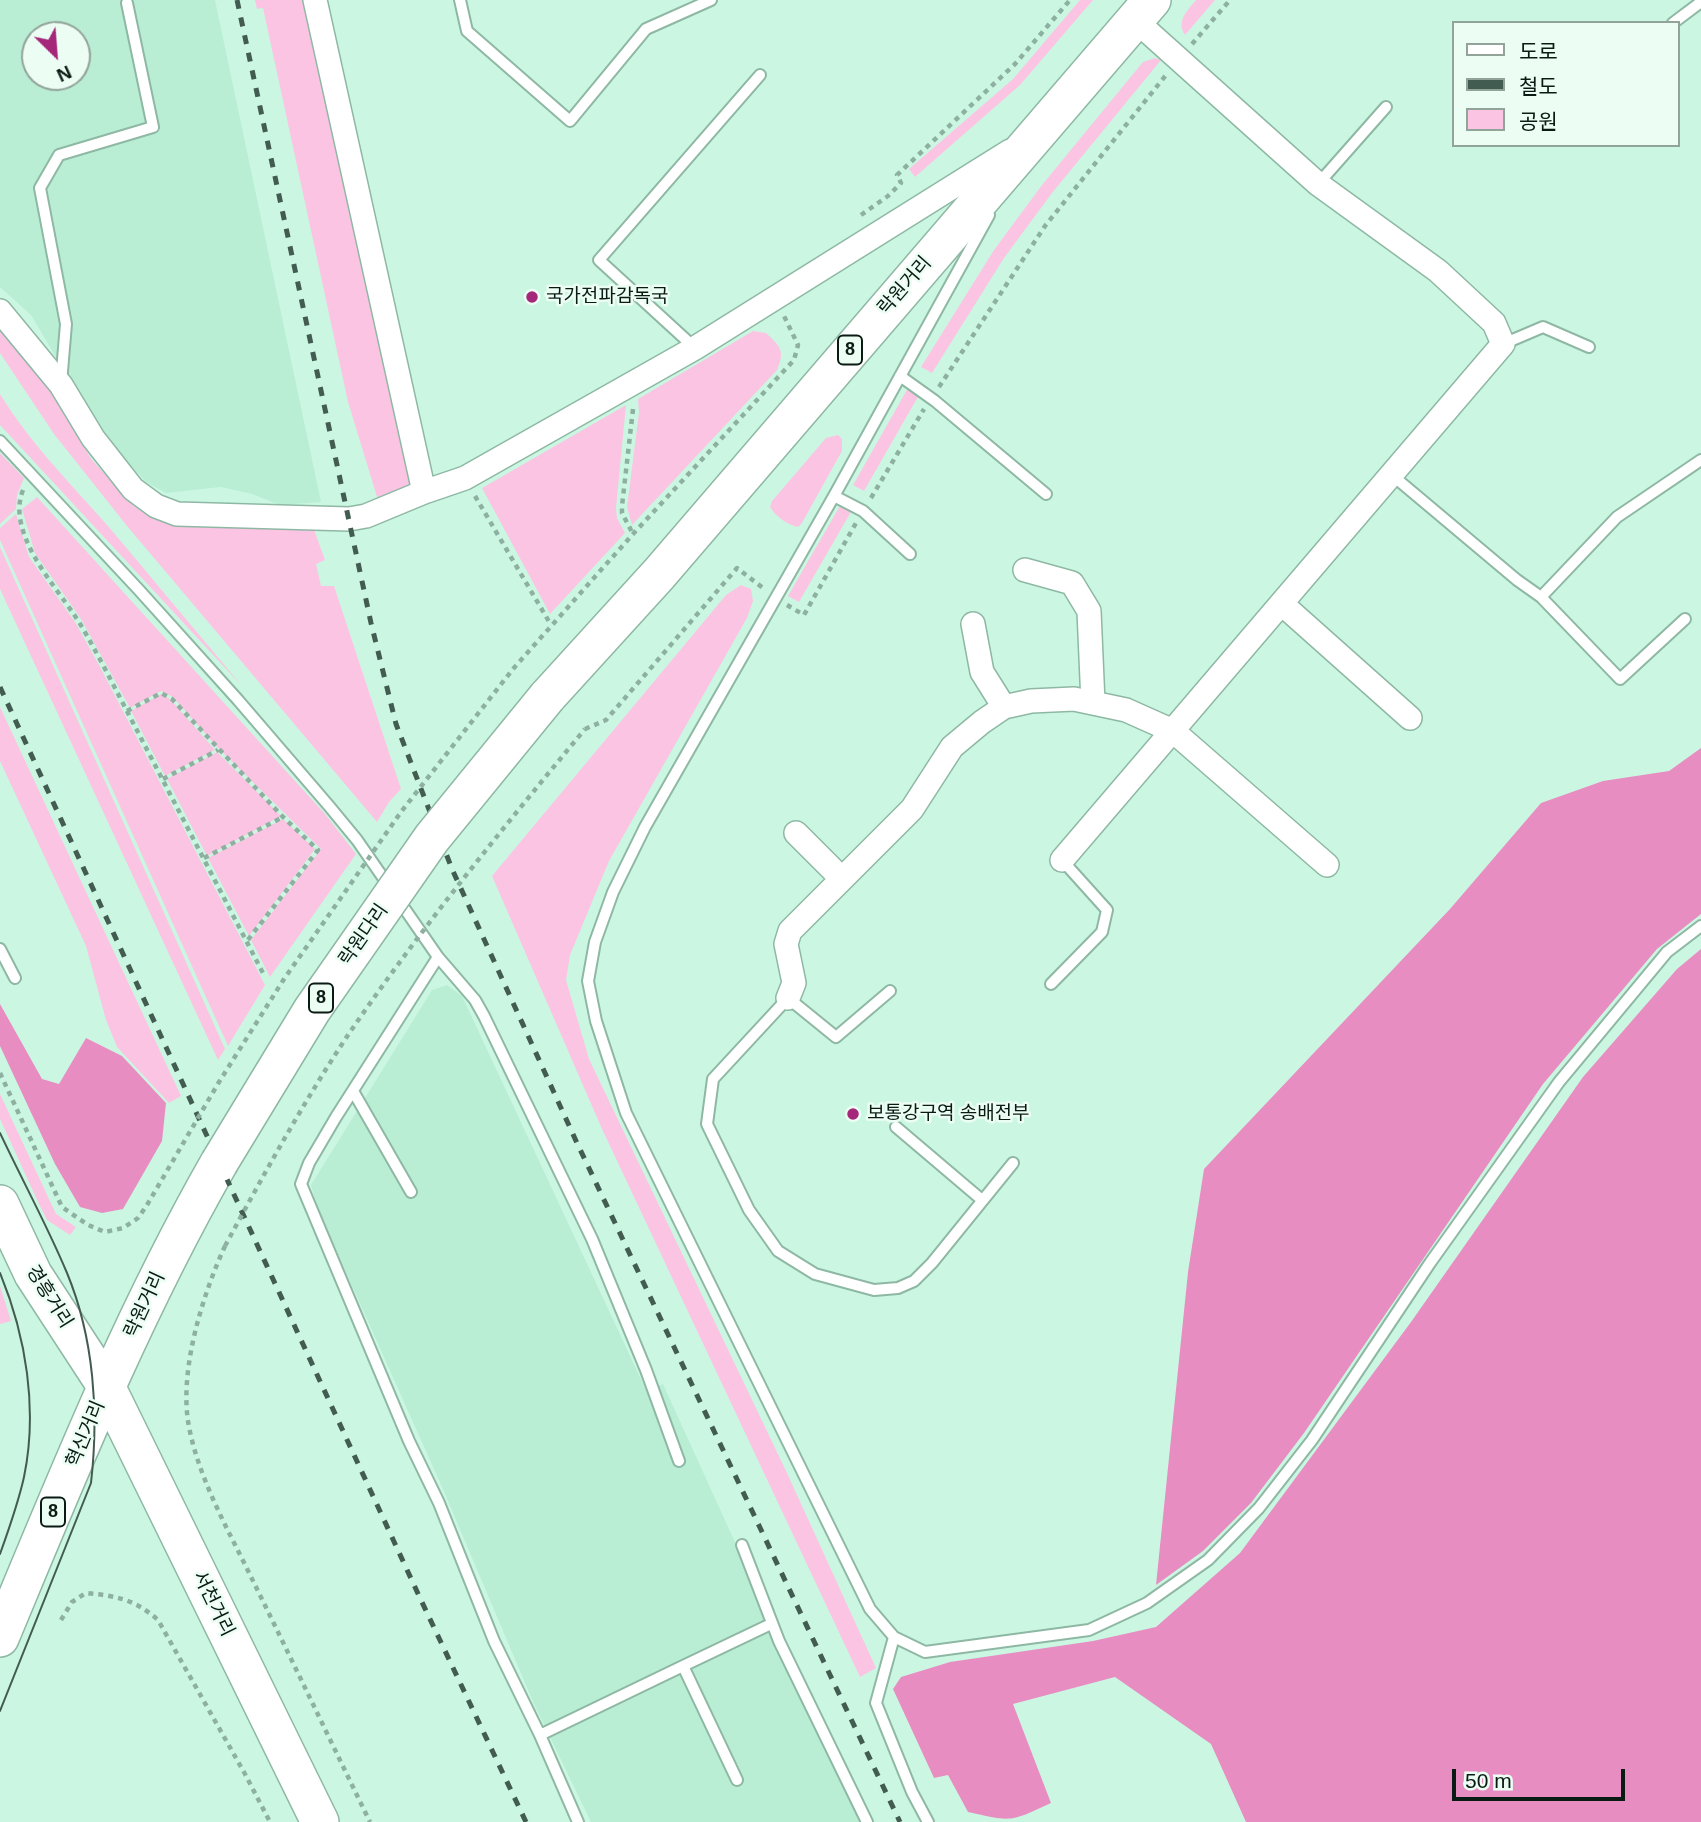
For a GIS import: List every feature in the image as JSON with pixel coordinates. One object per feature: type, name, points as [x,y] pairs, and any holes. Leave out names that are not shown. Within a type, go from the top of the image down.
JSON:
[{"type":"main road","name":"락원거리","points":[[547,697],[659,574],[1143,10]]},
{"type":"main road","name":"락원다리","points":[[184,1224],[312,1010],[432,838],[547,697]]},
{"type":"main road","name":"경흥거리","points":[[0,1204],[33,1274],[106,1386]]},
{"type":"main road","name":"락원거리","points":[[106,1386],[184,1224]]},
{"type":"main road","name":"혁신거리","points":[[0,1638],[7,1602],[106,1386]]},
{"type":"main road","name":"서천거리","points":[[106,1386],[320,1822]]},
{"type":"street","points":[[315,0],[424,492]]},
{"type":"street","points":[[1062,860],[1503,344],[1494,323],[1438,271],[1318,184],[1143,10]]},
{"type":"street","points":[[2,316],[61,386],[93,438],[133,489],[156,506],[177,514],[334,520],[366,516],[465,478],[628,386],[695,348],[1031,139]]},
{"type":"street","points":[[1025,570],[1072,583],[1090,611],[1093,703]]},
{"type":"street","points":[[1282,604],[1410,718]]},
{"type":"street","points":[[973,624],[982,671],[1004,707]]},
{"type":"street","points":[[788,998],[794,983],[786,944],[790,932],[912,809],[952,747],[1004,707],[1031,701],[1074,699],[1126,710],[1173,731],[1328,864]]},
{"type":"street","points":[[796,833],[842,879]]},
{"type":"lane","points":[[460,0],[467,31],[570,121],[646,29],[710,0]]},
{"type":"lane","points":[[1676,21],[1701,2]]},
{"type":"lane","points":[[61,386],[66,324],[40,188],[59,155],[153,127],[127,3]]},
{"type":"lane","points":[[695,348],[599,260],[760,75]]},
{"type":"lane","points":[[1318,184],[1387,107]]},
{"type":"lane","points":[[998,198],[1031,139]]},
{"type":"lane","points":[[991,210],[834,496],[645,827],[613,892],[595,942],[588,981],[596,1021],[626,1113],[870,1609],[894,1637],[925,1652],[1089,1630],[1147,1603],[1208,1560],[1259,1508],[1312,1440],[1430,1263],[1559,1082],[1667,952],[1701,926]]},
{"type":"lane","points":[[1503,344],[1543,327],[1589,347]]},
{"type":"lane","points":[[900,376],[935,401],[1046,494]]},
{"type":"lane","points":[[0,441],[238,700],[357,840],[438,957],[475,1000],[592,1239],[646,1370],[679,1461]]},
{"type":"lane","points":[[1541,597],[1617,517],[1701,460]]},
{"type":"lane","points":[[1392,475],[1541,597],[1620,679],[1685,619]]},
{"type":"lane","points":[[834,496],[863,511],[910,554]]},
{"type":"lane","points":[[1051,984],[1102,932],[1107,910],[1062,860]]},
{"type":"lane","points":[[0,949],[15,978]]},
{"type":"lane","points":[[438,957],[309,1163],[301,1184],[409,1441],[439,1503],[494,1641],[540,1735],[578,1822]]},
{"type":"lane","points":[[890,991],[836,1037],[788,998],[713,1079],[707,1124],[750,1210],[778,1251],[815,1274],[874,1290],[898,1288],[914,1281],[932,1263],[1013,1163]]},
{"type":"lane","points":[[353,1091],[411,1192]]},
{"type":"lane","points":[[897,1127],[982,1200]]},
{"type":"lane","points":[[742,1545],[771,1624],[867,1822]]},
{"type":"lane","points":[[540,1735],[771,1624]]},
{"type":"lane","points":[[894,1637],[876,1703],[912,1791],[928,1822]]},
{"type":"lane","points":[[683,1666],[737,1780]]},
{"type":"path","points":[[855,219],[888,196],[901,183],[897,175],[1016,64],[1070,0]]},
{"type":"path","points":[[0,1073],[62,1207],[88,1225],[105,1232],[123,1228],[138,1218],[284,979],[401,812],[513,668],[794,360]]},
{"type":"path","points":[[628,386],[633,414],[622,513],[633,534]]},
{"type":"path","points":[[30,473],[21,495],[20,510],[25,538],[32,554],[79,622],[265,977]]},
{"type":"path","points":[[465,478],[551,625]]},
{"type":"path","points":[[127,711],[161,693],[172,699],[218,750],[318,850],[247,941]]},
{"type":"path","points":[[370,1822],[200,1466],[188,1422],[188,1376],[195,1334],[225,1246],[282,1141],[348,1036],[471,867],[585,729]]},
{"type":"path","points":[[163,779],[218,750]]},
{"type":"path","points":[[204,858],[283,817]]},
{"type":"path","points":[[61,1620],[72,1602],[86,1593],[126,1598],[143,1607],[158,1620],[270,1822]]},
{"type":"shaded area","points":[[0,0],[215,0],[321,502],[280,505],[252,494],[221,487],[166,493],[146,482],[100,432],[31,315],[0,287]]},
{"type":"shaded area","points":[[1701,748],[1701,914],[1657,949],[1543,1084],[1304,1433],[1251,1503],[1203,1551],[1156,1585],[1188,1272],[1204,1169],[1450,909],[1541,803],[1603,781],[1669,771]]},
{"type":"shaded area","points":[[1701,949],[1701,1822],[1246,1822],[1211,1744],[1115,1677],[1013,1704],[1051,1803],[1019,1817],[1003,1819],[968,1812],[948,1775],[934,1778],[893,1689],[901,1677],[950,1662],[1093,1641],[1156,1627],[1240,1553],[1411,1322],[1583,1077],[1677,969]]},
{"type":"shaded area","points":[[447,985],[462,996],[646,1390],[663,1384],[739,1551],[766,1623],[860,1822],[591,1822],[534,1704],[442,1487],[319,1212],[311,1185],[432,990]]},
{"type":"shaded area","points":[[0,1004],[42,1079],[59,1084],[86,1038],[122,1056],[166,1103],[162,1141],[123,1209],[102,1213],[80,1207],[55,1164],[0,1046]]},
{"type":"green space","points":[[255,0],[307,0],[412,486],[378,500],[348,402],[263,8],[257,9]]},
{"type":"green space","points":[[1080,0],[1093,0],[1020,85],[915,177],[909,169],[1013,79]]},
{"type":"green space","points":[[1196,0],[1215,0],[1185,35],[1182,21]]},
{"type":"green space","points":[[1155,58],[1161,60],[1052,193],[1004,258],[932,373],[921,367],[994,250],[1042,185],[1143,62]]},
{"type":"green space","points":[[0,331],[29,357],[92,460],[135,507],[157,520],[185,524],[313,527],[325,560],[316,564],[321,586],[334,586],[401,789],[377,822],[127,526],[54,434],[0,353]]},
{"type":"green space","points":[[753,331],[766,333],[778,346],[781,358],[777,370],[632,525],[627,507],[639,412],[638,399]]},
{"type":"green space","points":[[908,388],[919,395],[864,491],[853,485]]},
{"type":"green space","points":[[0,394],[37,446],[242,686],[0,425]]},
{"type":"green space","points":[[626,405],[616,508],[617,518],[625,533],[550,614],[482,488]]},
{"type":"green space","points":[[838,435],[842,439],[842,451],[802,523],[798,527],[778,517],[770,507],[772,501],[826,438]]},
{"type":"green space","points":[[0,453],[24,478],[17,495],[16,509],[0,524]]},
{"type":"green space","points":[[37,497],[325,814],[356,854],[270,977],[251,940],[321,849],[217,747],[173,697],[161,691],[130,708],[81,619],[35,553],[22,509]]},
{"type":"green space","points":[[841,504],[852,510],[799,602],[788,596]]},
{"type":"green space","points":[[16,514],[29,557],[75,622],[99,665],[265,985],[228,1046],[0,540],[0,528]]},
{"type":"green space","points":[[0,547],[225,1049],[218,1060],[0,589]]},
{"type":"green space","points":[[741,585],[751,589],[753,601],[747,618],[609,861],[570,955],[566,980],[589,1059],[787,1473],[876,1668],[860,1677],[602,1129],[492,876],[726,595]]},
{"type":"green space","points":[[161,694],[170,699],[215,750],[165,776],[131,711]]},
{"type":"green space","points":[[0,707],[181,1096],[169,1103],[117,1047],[106,1020],[86,946],[0,761]]},
{"type":"green space","points":[[217,752],[281,816],[207,856],[167,779]]},
{"type":"green space","points":[[283,819],[315,849],[249,936],[208,858]]},
{"type":"green space","points":[[0,1094],[56,1214],[76,1227],[70,1235],[47,1220],[38,1202],[0,1119]]},
{"type":"green space","points":[[0,1286],[11,1321],[0,1324]]},
{"type":"tram line","points":[[0,1133],[51,1237],[76,1298],[89,1350],[94,1403],[91,1483],[0,1711]]},
{"type":"tram line","points":[[0,1273],[23,1347],[30,1425],[24,1477],[0,1554]]},
{"type":"railway","points":[[237,0],[371,623],[396,724],[452,869],[577,1143],[900,1822]]},
{"type":"railway","points":[[0,687],[526,1822]]},
{"type":"place","name":"국가전파감독국","points":[[532,297]]},
{"type":"place","name":"보통강구역 송배전부","points":[[853,1114]]}]
